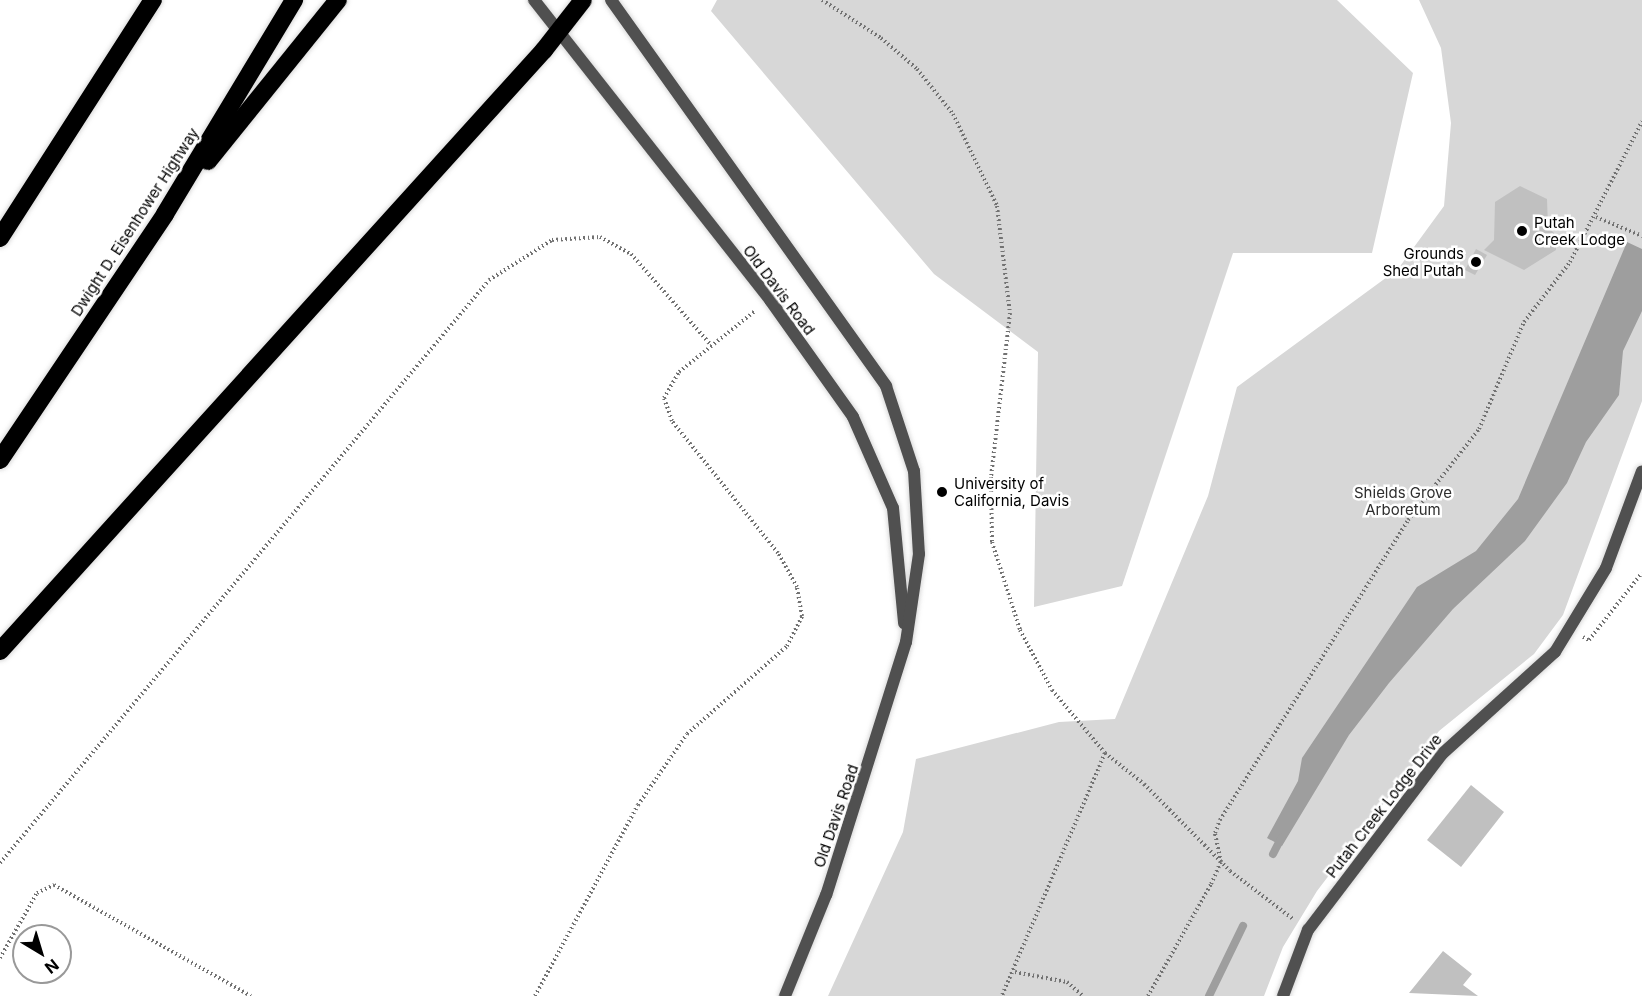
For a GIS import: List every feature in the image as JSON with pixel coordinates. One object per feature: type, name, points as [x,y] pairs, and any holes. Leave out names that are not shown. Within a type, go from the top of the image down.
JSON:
[{"type":"highway","points":[[0,238],[153,0]]},
{"type":"highway","name":"Dwight D. Eisenhower Highway","points":[[0,460],[165,214],[294,0]]},
{"type":"highway","points":[[165,214],[338,0]]},
{"type":"highway","points":[[0,651],[559,32],[583,0]]},
{"type":"street","name":"Old Davis Road","points":[[534,0],[770,300],[853,417],[892,508],[906,642]]},
{"type":"street","name":"Old Davis Road","points":[[611,0],[886,386],[914,471],[919,554],[906,642],[826,895],[785,996]]},
{"type":"street","name":"Putah Creek Lodge Drive","points":[[1283,996],[1308,930],[1442,754],[1532,678],[1570,630],[1606,568],[1642,471]]},
{"type":"path","points":[[822,0],[881,38],[917,69],[954,114],[997,206],[1010,313],[991,477],[992,542],[1031,650],[1052,690],[1105,753],[1144,784],[1221,862],[1294,920]]},
{"type":"path","points":[[1148,996],[1221,862],[1215,833],[1220,820],[1408,520],[1479,429],[1524,322],[1556,284],[1596,217],[1642,120]]},
{"type":"path","points":[[1596,217],[1642,236]]},
{"type":"path","points":[[0,863],[489,280],[552,240],[600,237],[631,254],[711,344]]},
{"type":"path","points":[[535,996],[638,804],[681,742],[787,646],[802,616],[797,587],[778,553],[672,421],[664,398],[679,372],[711,344],[770,300]]},
{"type":"path","points":[[1570,630],[1589,640],[1642,573]]},
{"type":"path","points":[[1002,996],[1016,972],[1105,753]]},
{"type":"path","points":[[0,958],[38,893],[54,885],[251,996]]},
{"type":"path","points":[[1016,972],[1067,982],[1083,996]]},
{"type":"green space","points":[[717,0],[1337,0],[1413,73],[1372,253],[1233,253],[1122,586],[1034,607],[1038,352],[934,274],[711,11]]},
{"type":"green space","name":"Shields Grove Arboretum","points":[[1419,0],[1642,0],[1642,401],[1563,615],[1534,654],[1439,731],[1317,891],[1283,947],[1264,996],[828,996],[903,832],[916,759],[1059,722],[1115,719],[1208,496],[1237,387],[1398,269],[1444,206],[1451,123],[1441,48]]},
{"type":"shaded area","points":[[1627,242],[1642,249],[1642,311],[1623,351],[1619,395],[1586,442],[1567,483],[1525,541],[1453,609],[1389,683],[1349,735],[1282,846],[1267,838],[1298,781],[1302,758],[1417,587],[1476,551],[1518,499]]},
{"type":"building","name":"Putah Creek Lodge","points":[[1520,186],[1547,199],[1548,227],[1556,235],[1556,250],[1524,270],[1484,250],[1494,240],[1495,202]]},
{"type":"building","name":"Grounds Shed Putah","points":[[1476,249],[1487,255],[1475,275],[1465,270]]},
{"type":"building","points":[[1471,785],[1504,812],[1461,867],[1427,840]]},
{"type":"building","points":[[1443,951],[1472,974],[1463,985],[1478,996],[1409,993]]},
{"type":"waterway","points":[[1273,854],[1281,838]]},
{"type":"waterway","points":[[1209,996],[1243,926]]},
{"type":"place","name":"Putah Creek Lodge","points":[[1522,231]]},
{"type":"place","name":"Grounds Shed Putah","points":[[1476,262]]},
{"type":"place","name":"University of California, Davis","points":[[942,492]]}]
